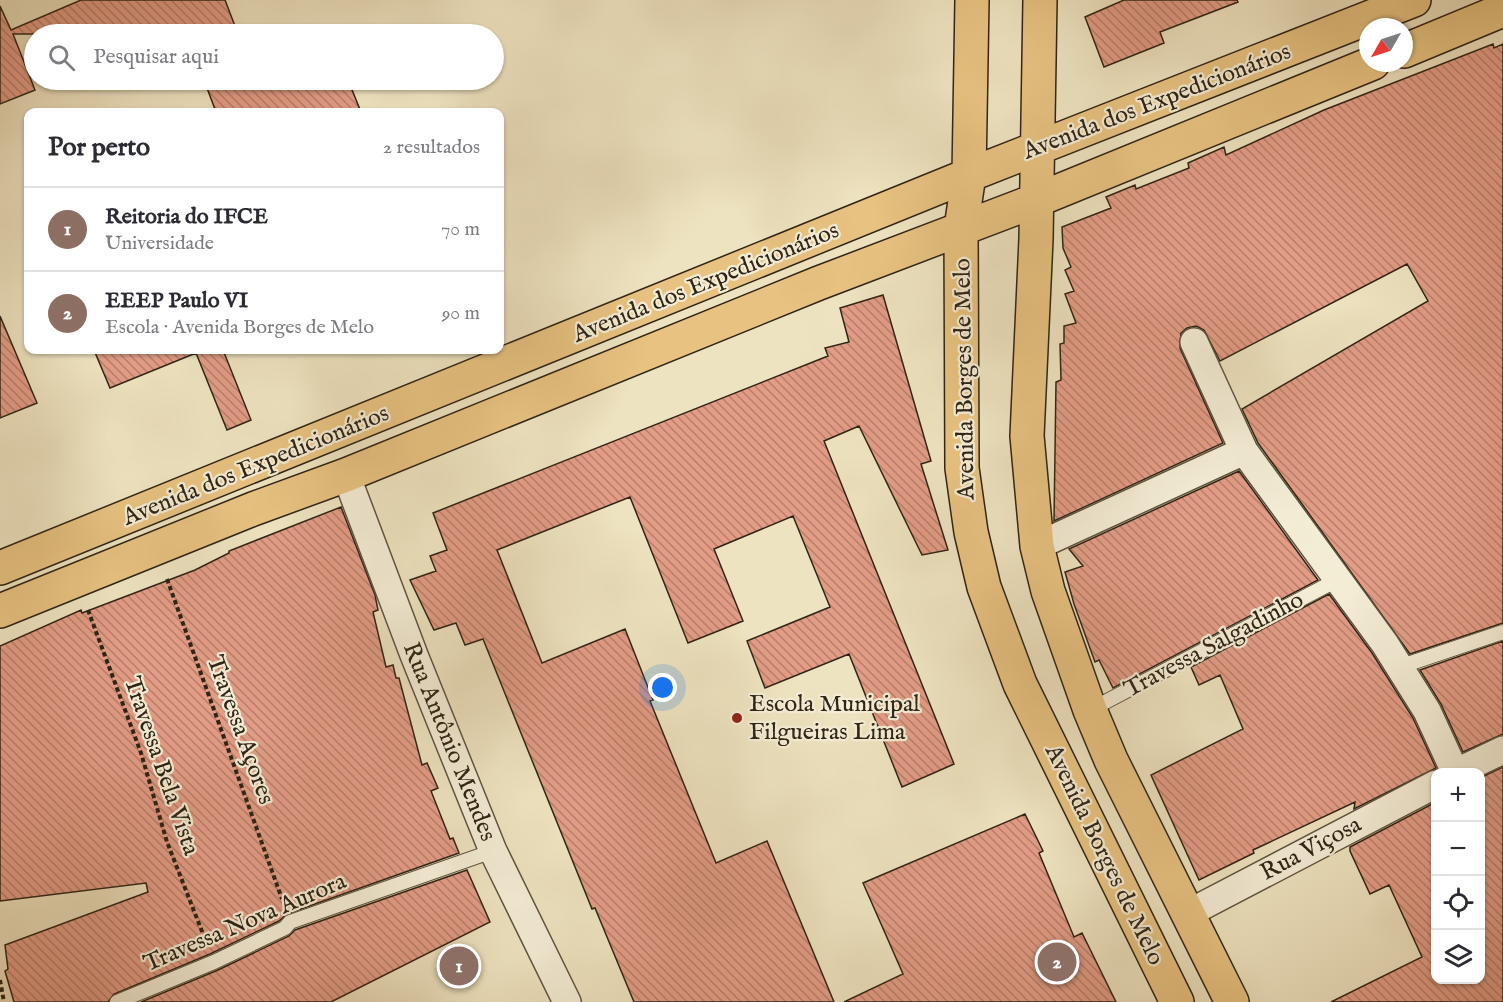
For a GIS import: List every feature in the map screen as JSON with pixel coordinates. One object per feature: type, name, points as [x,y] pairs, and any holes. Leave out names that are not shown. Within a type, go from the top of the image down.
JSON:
[{"type":"main road","name":"Avenida Borges de Melo","points":[[972,0],[969,175],[961,228],[962,468],[970,532],[984,587],[1020,684],[1177,1002]]},
{"type":"main road","name":"Avenida Borges de Melo","points":[[1040,0],[1037,200],[1027,436],[1037,546],[1048,591],[1090,710],[1111,760],[1232,1002]]},
{"type":"main road","name":"Avenida dos Expedicionários","points":[[0,568],[969,175],[1414,0]]},
{"type":"main road","points":[[1413,47],[1503,10]]},
{"type":"main road","name":"Avenida dos Expedicionários","points":[[0,611],[961,228],[1037,200],[1359,69]]},
{"type":"street","points":[[1194,342],[1244,451],[1399,667],[1427,711],[1454,768]]},
{"type":"street","points":[[1037,546],[1244,451]]},
{"type":"street","name":"Rua Antônio Mendes","points":[[346,475],[414,655],[493,851],[567,1002]]},
{"type":"street","points":[[1465,768],[1503,750]]},
{"type":"street","name":"Rua Viçosa","points":[[1187,914],[1431,787]]},
{"type":"lane","name":"Travessa Salgadinho","points":[[1090,710],[1337,580]]},
{"type":"lane","points":[[1399,667],[1503,632]]},
{"type":"lane","name":"Travessa Nova Aurora","points":[[117,1002],[214,962],[285,928],[290,922],[493,851]]},
{"type":"path","name":"Travessa Açores","points":[[156,549],[290,922]]},
{"type":"path","name":"Travessa Bela Vista","points":[[76,581],[141,753],[166,842],[214,962]]},
{"type":"path","points":[[0,980],[4,1002]]},
{"type":"building","points":[[81,0],[225,0],[234,24],[25,24]]},
{"type":"building","points":[[1124,0],[1237,0],[1238,2],[1160,32],[1164,43],[1104,67],[1085,17]]},
{"type":"building","points":[[0,6],[11,30],[24,24],[24,34],[13,34],[24,62],[24,90],[35,90],[0,104]]},
{"type":"building","points":[[1493,44],[1494,48],[1503,44],[1503,623],[1410,654],[1258,443],[1242,409],[1428,301],[1407,264],[1220,361],[1204,330],[1196,326],[1187,328],[1181,333],[1180,348],[1223,443],[1054,521],[1056,382],[1061,380],[1060,344],[1064,343],[1064,326],[1076,323],[1065,294],[1074,291],[1065,270],[1071,267],[1063,248],[1062,227],[1111,208],[1106,197],[1135,185],[1136,189],[1189,168],[1188,163],[1224,147],[1226,155],[1324,110]]},
{"type":"building","points":[[208,90],[352,90],[359,108],[214,108]]},
{"type":"building","points":[[883,295],[931,461],[921,464],[948,550],[922,555],[859,426],[824,441],[954,764],[902,787],[849,654],[765,688],[747,641],[830,607],[793,516],[714,549],[743,621],[688,643],[630,497],[497,550],[542,663],[625,629],[653,700],[650,701],[716,863],[767,841],[834,1002],[634,1002],[595,908],[592,909],[483,639],[465,645],[456,623],[434,630],[410,580],[436,571],[430,556],[447,550],[433,513],[828,356],[825,348],[849,342],[840,308]]},
{"type":"building","points":[[0,316],[37,403],[0,418]]},
{"type":"building","points":[[96,354],[194,354],[110,388]]},
{"type":"building","points":[[196,354],[225,354],[251,420],[227,430]]},
{"type":"building","points":[[1239,471],[1318,580],[1113,688],[1099,660],[1095,662],[1074,604],[1065,572],[1083,566],[1069,549]]},
{"type":"building","points":[[341,507],[375,595],[378,610],[373,612],[386,667],[393,665],[396,678],[399,678],[422,765],[427,763],[438,788],[431,791],[450,839],[453,838],[459,853],[287,914],[279,921],[210,954],[114,994],[108,1002],[14,1002],[5,971],[8,969],[5,945],[148,892],[146,883],[0,901],[0,646],[81,610],[82,613],[195,570],[229,551]]},
{"type":"building","points":[[1329,594],[1372,653],[1413,718],[1436,768],[1431,768],[1431,770],[1354,809],[1355,802],[1253,850],[1254,853],[1199,880],[1151,775],[1243,729],[1220,675],[1199,685],[1191,667]]},
{"type":"building","points":[[1503,641],[1503,734],[1463,752],[1441,704],[1420,670]]},
{"type":"building","points":[[1503,767],[1503,1002],[1331,1002],[1422,957],[1389,885],[1370,894],[1350,847],[1431,805],[1431,984],[1485,984],[1485,776]]},
{"type":"building","points":[[1025,814],[1043,851],[1039,853],[1074,937],[1082,933],[1116,1002],[844,1002],[903,974],[863,883]]},
{"type":"building","points":[[467,870],[490,922],[331,1002],[141,1002],[218,970],[289,936],[295,930]]},
{"type":"place","name":"Escola Municipal Filgueiras Lima","points":[[737,718]]},
{"type":"place","name":"EEEP Paulo VI","points":[[1057,962]]},
{"type":"place","name":"Reitoria do IFCE","points":[[459,966]]}]
